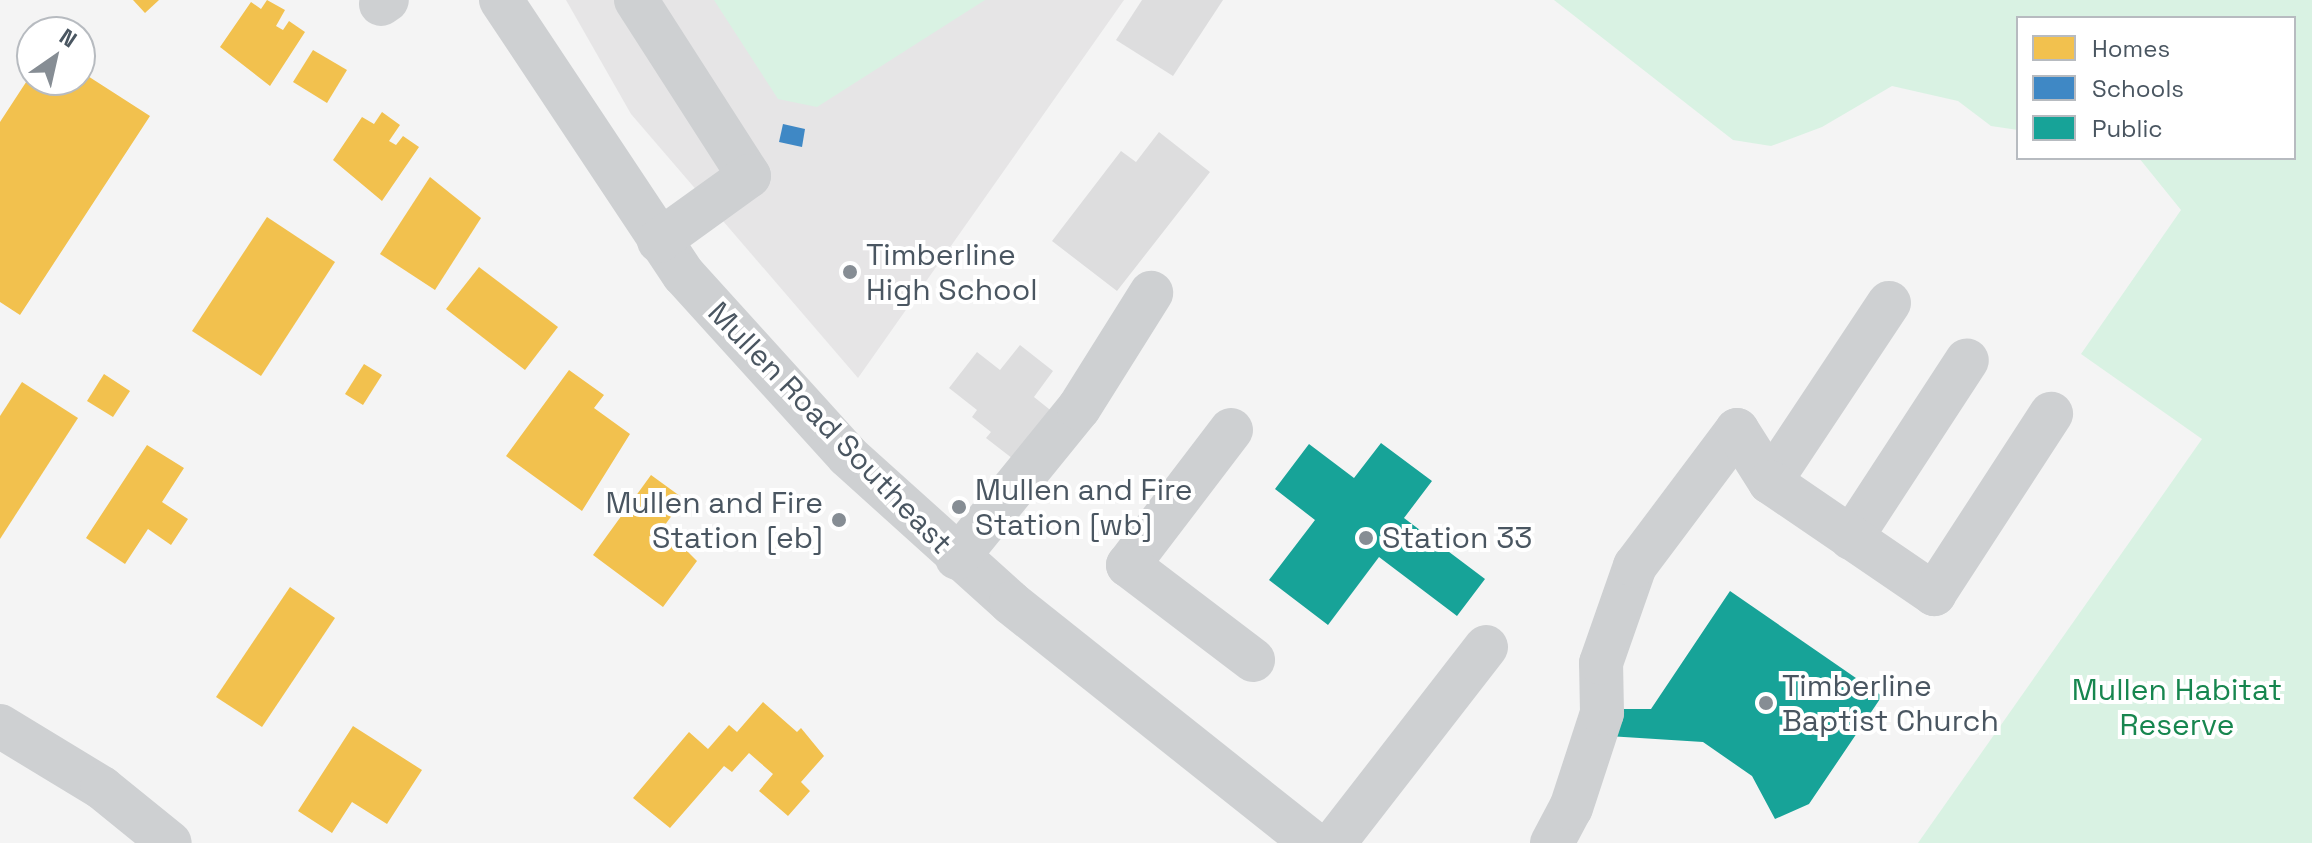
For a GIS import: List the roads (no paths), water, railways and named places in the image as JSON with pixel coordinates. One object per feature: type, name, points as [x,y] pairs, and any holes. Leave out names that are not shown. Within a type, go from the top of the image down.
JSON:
[{"type":"street","name":"Mullen Road Southeast","points":[[501,0],[659,241],[725,325],[801,406],[957,558],[1313,843]]},
{"type":"street","points":[[636,0],[749,176],[659,241]]},
{"type":"street","points":[[957,558],[1079,408],[1151,293]]},
{"type":"street","points":[[1770,482],[1889,303]]},
{"type":"street","points":[[1851,538],[1967,360]]},
{"type":"street","points":[[1552,843],[1571,808],[1602,713],[1601,663],[1635,566],[1737,430],[1770,482],[1934,594],[2051,414]]},
{"type":"street","points":[[1231,430],[1128,565],[1253,660]]},
{"type":"street","points":[[1334,843],[1486,647]]},
{"type":"street","points":[[0,726],[102,788],[170,843]]},
{"type":"place","name":"Timberline High School","points":[[850,272]]},
{"type":"place","name":"Mullen and Fire Station [wb]","points":[[959,507]]},
{"type":"place","name":"Mullen and Fire Station [eb]","points":[[839,520]]},
{"type":"place","name":"Station 33","points":[[1366,538]]},
{"type":"place","name":"Timberline Baptist Church","points":[[1766,703]]},
{"type":"park label","name":"Mullen Habitat Reserve","points":[[2177,707]]}]
